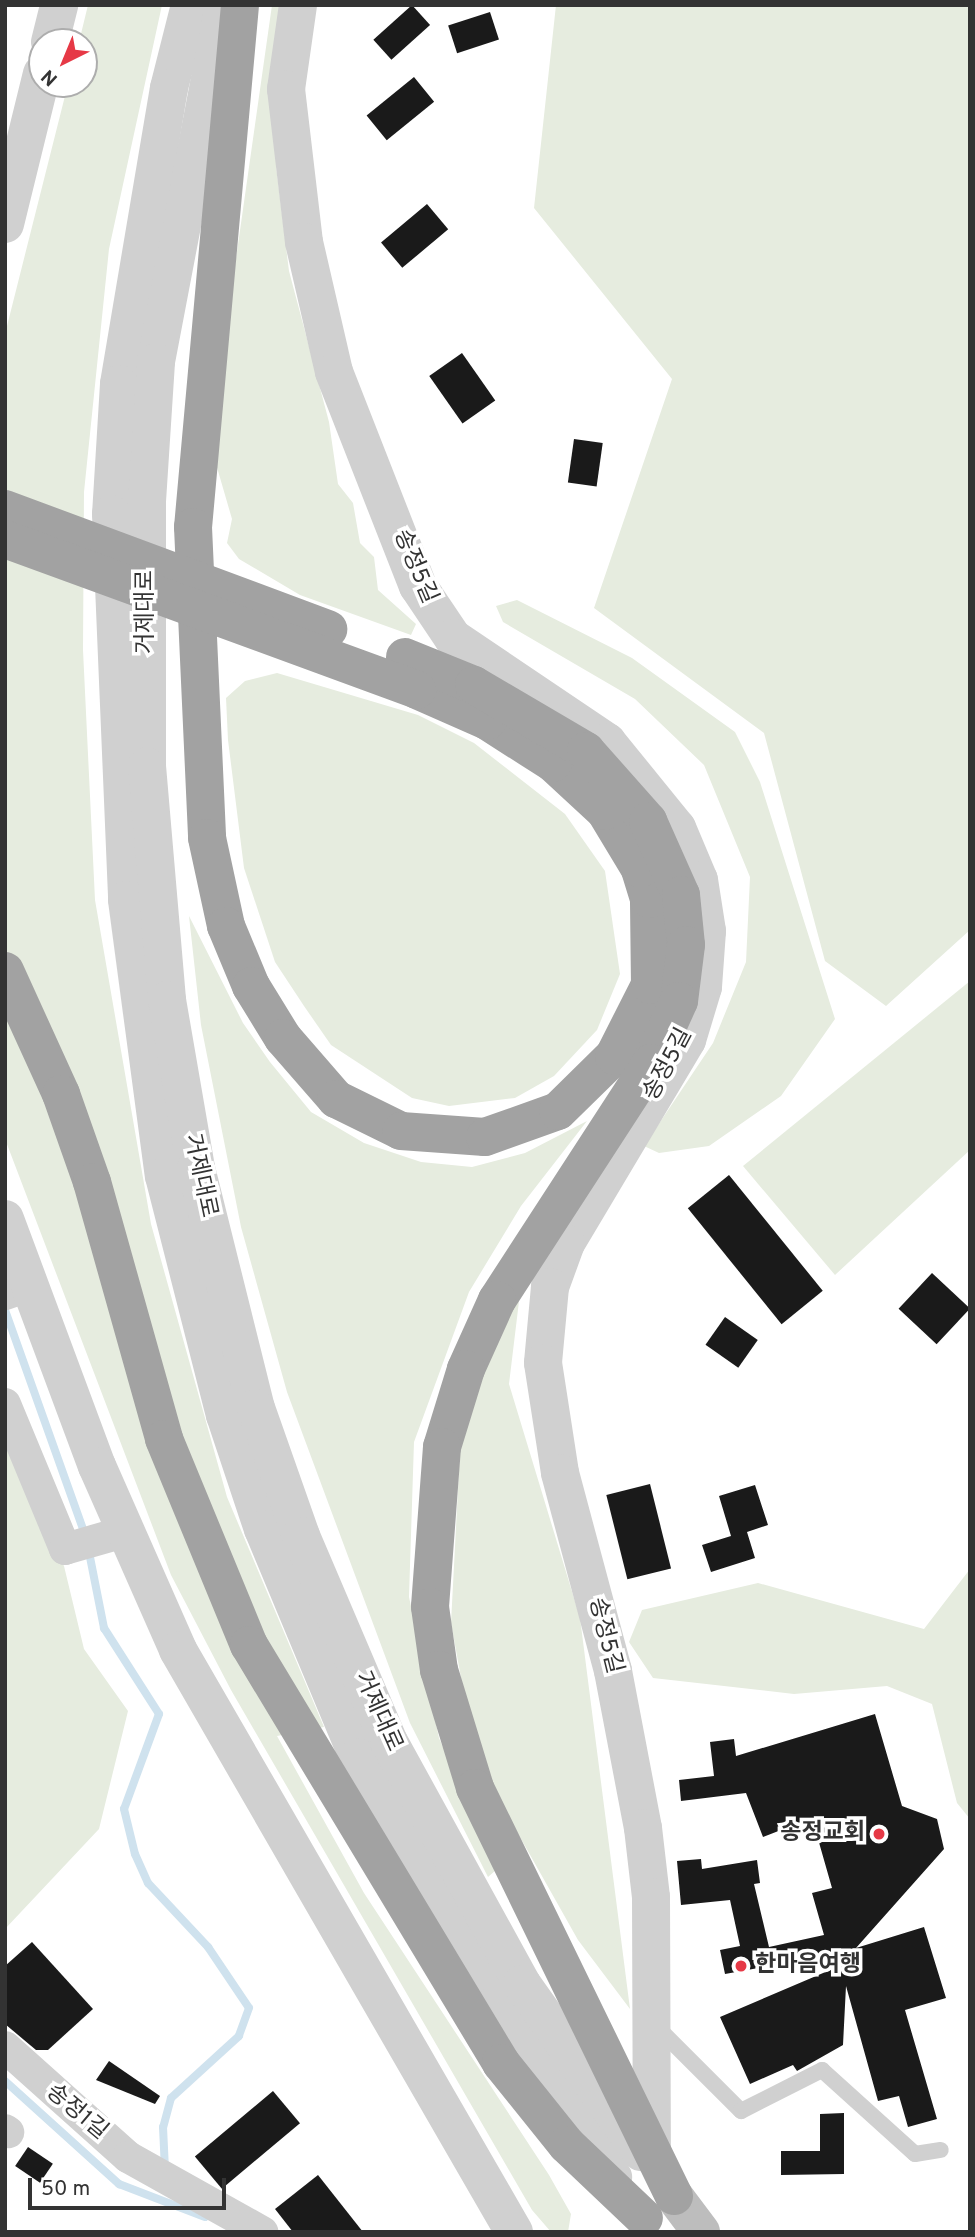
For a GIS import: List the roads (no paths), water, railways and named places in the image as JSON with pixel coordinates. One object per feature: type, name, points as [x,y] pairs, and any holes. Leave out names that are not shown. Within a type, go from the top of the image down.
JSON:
[{"type":"highway","points":[[5,509],[411,674],[553,763],[605,811],[640,869],[649,900],[650,985],[614,1056],[558,1111],[485,1137],[401,1131],[336,1100],[264,1007],[223,913],[207,838],[193,527],[240,5]]},
{"type":"highway","points":[[5,539],[411,674],[474,685],[586,751],[648,821],[681,895],[686,945],[674,1013],[651,1063],[497,1300],[466,1369],[442,1447],[430,1607],[439,1670],[475,1788],[652,2152],[650,2219]]},
{"type":"highway","points":[[5,971],[61,1094],[92,1182],[163,1438],[248,1645],[502,2063],[567,2145],[650,2219]]},
{"type":"main road","name":"거제대로","points":[[650,2219],[701,2232]]},
{"type":"street","points":[[53,28],[58,5]]},
{"type":"street","name":"거제대로","points":[[190,5],[169,88],[119,384],[111,514],[125,874],[164,1176],[225,1415],[269,1542],[358,1757],[496,2004],[650,2219]]},
{"type":"street","name":"거제대로","points":[[225,5],[158,349],[147,503],[148,779],[167,1000],[196,1168],[256,1408],[301,1536],[389,1742],[650,2219]]},
{"type":"street","name":"송정5길","points":[[298,5],[286,89],[304,242],[334,372],[418,586],[453,638],[607,742],[677,828],[699,880],[707,931],[703,987],[687,1040],[566,1243],[550,1287],[543,1363],[560,1473],[613,1671],[643,1828],[652,2021],[652,2152]]},
{"type":"street","points":[[5,224],[36,98]]},
{"type":"street","points":[[5,1219],[18,1289],[124,1532],[216,1722],[514,2232]]},
{"type":"street","points":[[5,1404],[65,1549],[124,1532]]},
{"type":"street","name":"송정1길","points":[[5,2047],[60,2100],[152,2171],[185,2192],[262,2232]]},
{"type":"lane","points":[[652,2021],[741,2111],[822,2070],[915,2154],[941,2150]]},
{"type":"waterway","points":[[5,1310],[85,1535]]},
{"type":"waterway","points":[[88,1547],[104,1628],[159,1714],[124,1809],[135,1854],[148,1883],[208,1947],[249,2008],[239,2036],[171,2098],[163,2127],[165,2169]]},
{"type":"waterway","points":[[5,2081],[119,2184],[205,2217]]},
{"type":"place","name":"송정교회","points":[[879,1834]]},
{"type":"place","name":"한마음여행","points":[[741,1966]]}]
